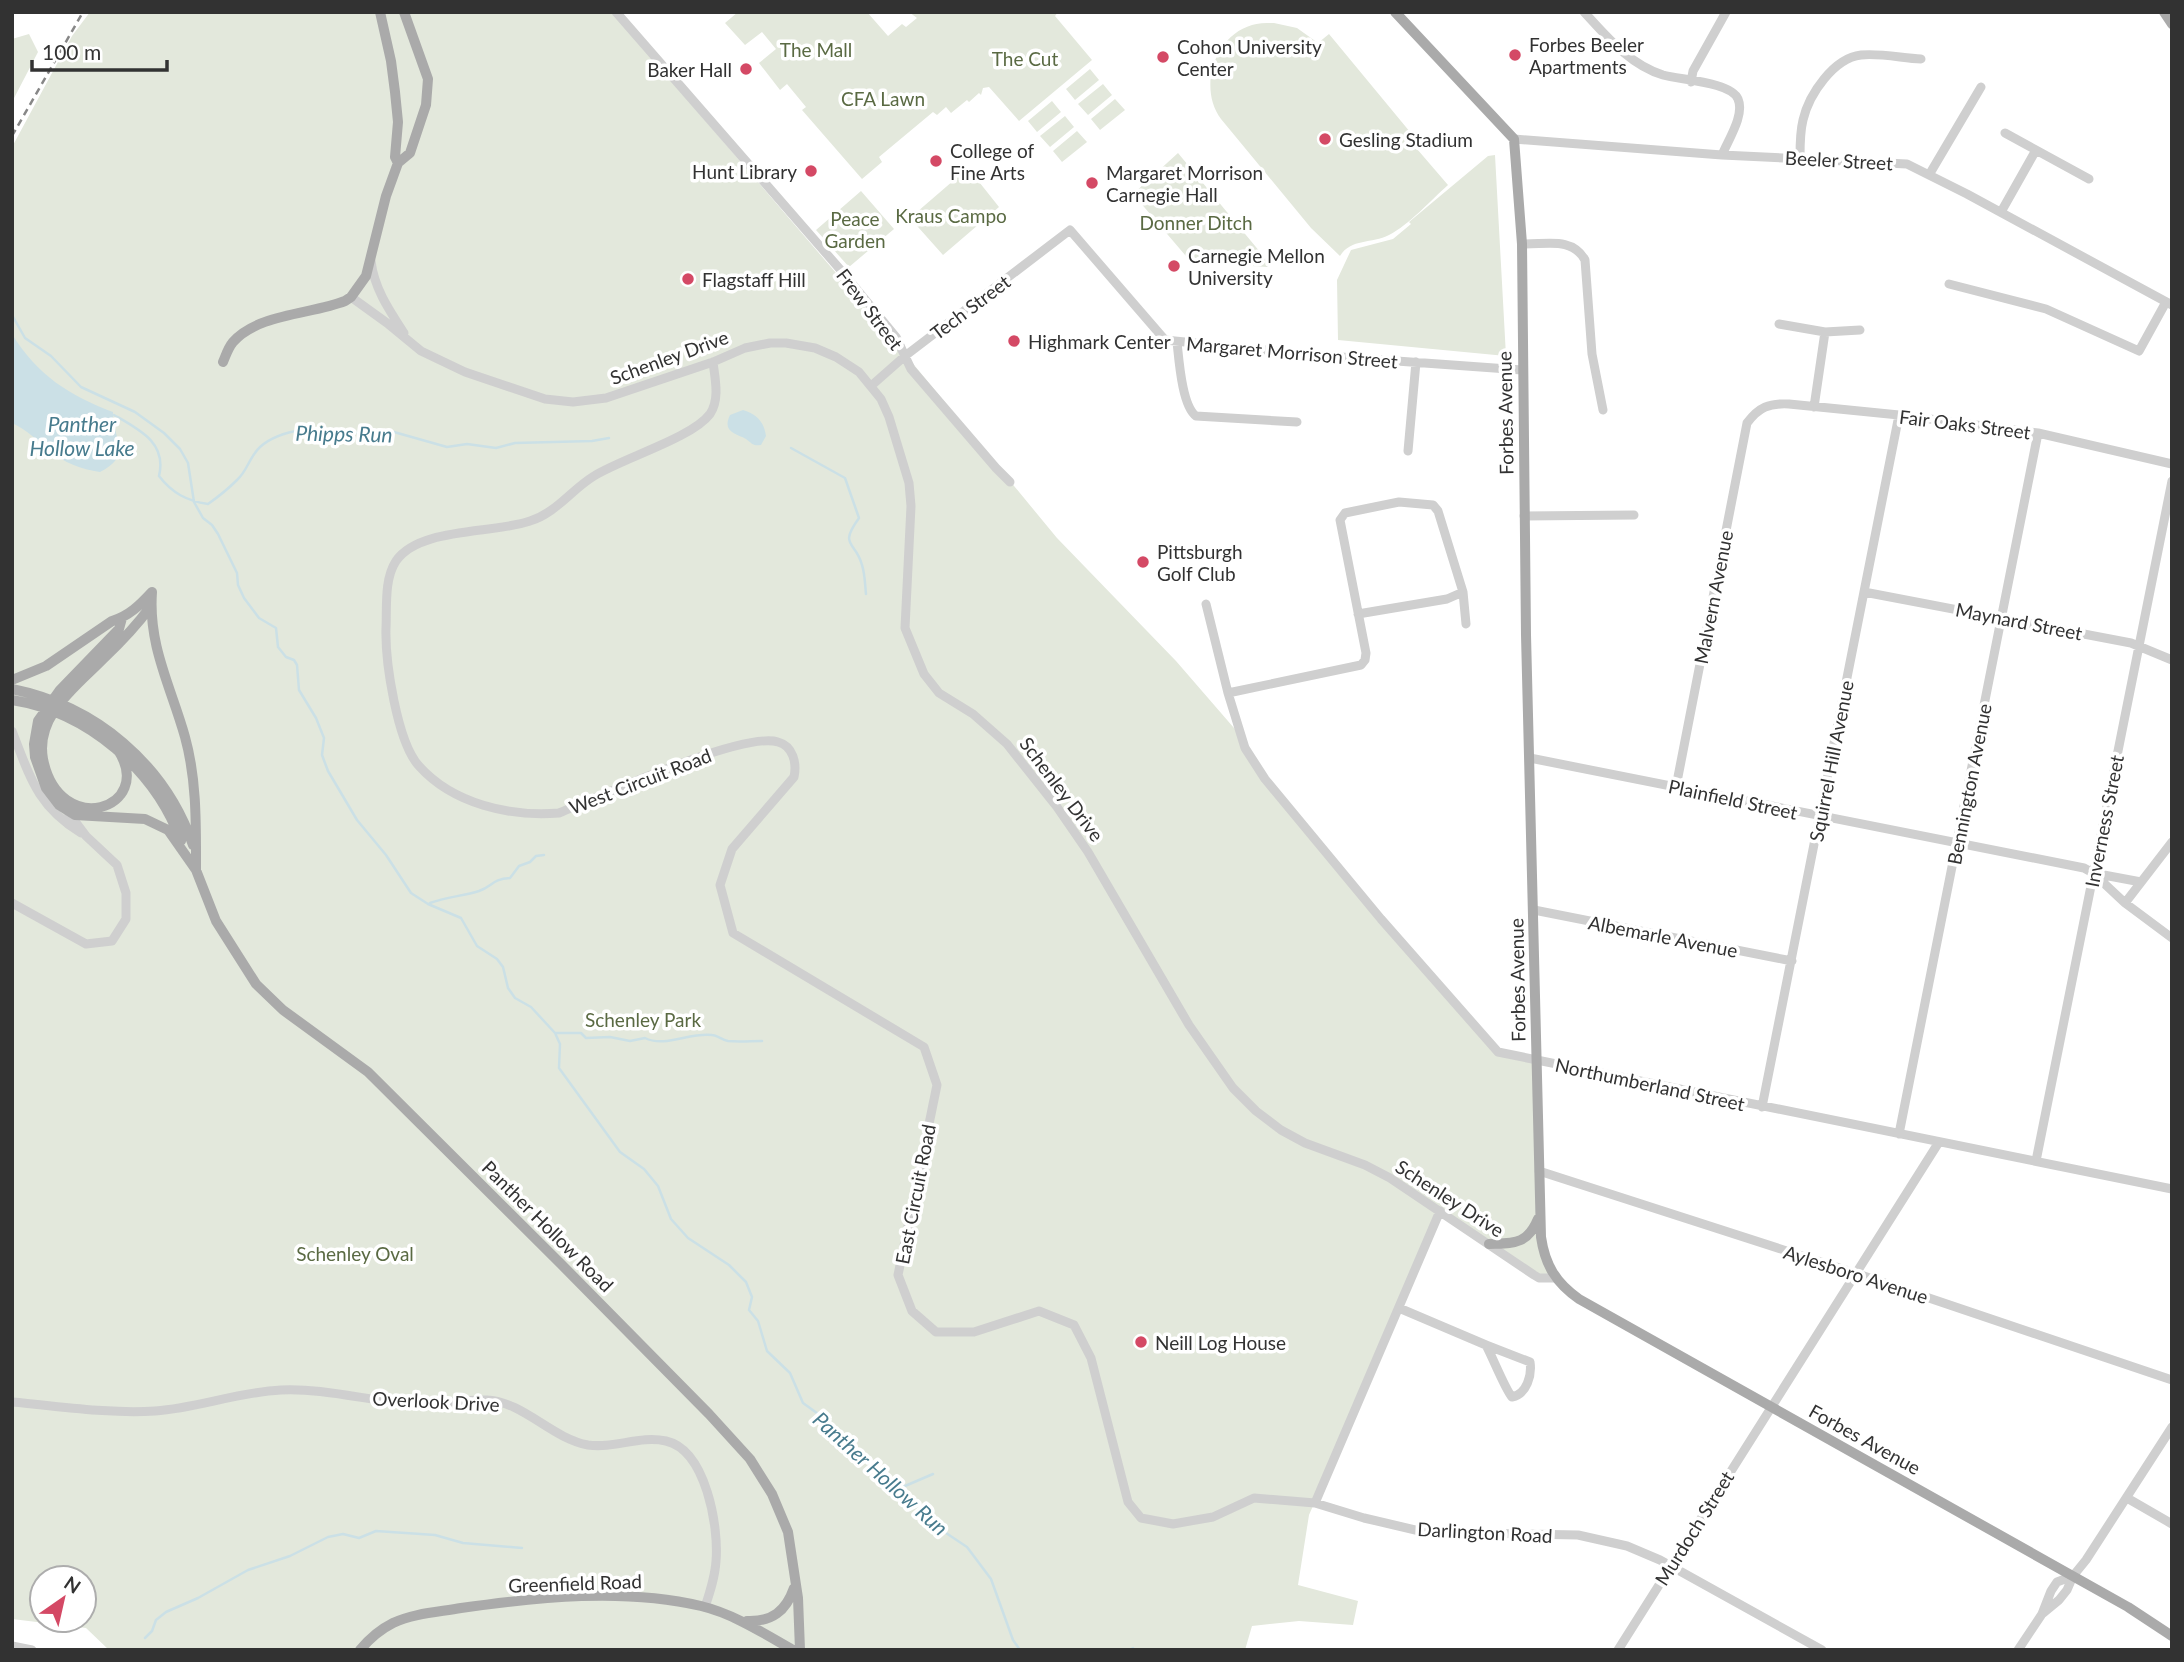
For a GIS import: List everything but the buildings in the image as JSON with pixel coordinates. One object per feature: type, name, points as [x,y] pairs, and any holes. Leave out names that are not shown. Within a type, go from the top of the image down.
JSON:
[{"type":"main road","name":"Schenley Drive","points":[[380,12],[395,92],[398,163]]},
{"type":"main road","name":"Schenley Drive","points":[[351,298],[366,276],[383,204],[398,163],[410,153],[428,92],[428,79],[404,12]]},
{"type":"main road","points":[[1395,12],[1514,139]]},
{"type":"main road","points":[[2164,12],[2172,24]]},
{"type":"main road","name":"Forbes Avenue","points":[[1514,139],[1522,244],[1524,516],[1539,1171],[1544,1252],[1554,1278],[1579,1300],[2128,1606],[2172,1636]]},
{"type":"main road","points":[[223,362],[231,345],[240,335],[256,326],[351,298]]},
{"type":"main road","points":[[12,680],[46,666],[112,621],[122,618],[152,592],[154,642],[192,767],[191,854]]},
{"type":"main road","points":[[118,750],[124,760],[126,772],[122,791],[106,807],[88,809],[72,803],[57,789],[44,760],[43,739],[48,721],[58,704],[134,628],[151,606]]},
{"type":"main road","points":[[122,618],[154,642]]},
{"type":"main road","points":[[122,618],[120,629],[51,701],[38,721],[35,757],[40,777],[52,797],[68,812],[83,817],[134,818],[158,823],[191,854]]},
{"type":"main road","points":[[12,689],[75,716],[122,741],[152,771],[177,807],[191,854]]},
{"type":"main road","points":[[12,700],[28,698]]},
{"type":"main road","points":[[75,716],[118,750],[155,792],[191,854]]},
{"type":"main road","name":"Panther Hollow Road","points":[[191,854],[216,921],[256,984],[283,1010],[368,1072],[580,1282],[750,1459],[788,1532],[796,1583],[800,1650]]},
{"type":"main road","points":[[1489,1244],[1512,1244],[1524,1240],[1532,1234],[1541,1213]]},
{"type":"main road","points":[[740,1621],[759,1622],[776,1615],[790,1599],[796,1583]]},
{"type":"main road","name":"Greenfield Road","points":[[360,1650],[383,1629],[404,1619],[492,1604],[544,1599],[631,1597],[705,1607],[740,1621],[793,1650]]},
{"type":"street","name":"Frew Street","points":[[616,12],[845,275],[896,337],[911,369],[1010,482]]},
{"type":"street","points":[[1584,12],[1617,48],[1642,66],[1660,74],[1727,88],[1737,97],[1740,107],[1738,117],[1722,155]]},
{"type":"street","points":[[1691,82],[1693,71],[1726,12]]},
{"type":"street","points":[[1800,157],[1802,121],[1806,110],[1826,75],[1846,58],[1863,55],[1920,60]]},
{"type":"street","points":[[1930,176],[1981,88]]},
{"type":"street","points":[[2005,133],[2089,179]]},
{"type":"street","name":"Beeler Street","points":[[1514,139],[1722,155],[1907,164],[2169,304]]},
{"type":"street","points":[[2001,212],[2036,150]]},
{"type":"street","name":"Tech Street","points":[[871,386],[905,356],[1070,230]]},
{"type":"street","name":"Margaret Morrison Street","points":[[1070,230],[1165,340],[1522,370]]},
{"type":"street","points":[[1522,244],[1565,243],[1581,252],[1585,260],[1592,354],[1603,410]]},
{"type":"street","name":"Schenley Drive","points":[[370,258],[383,301],[411,343]]},
{"type":"street","points":[[1949,284],[2046,309],[2139,351],[2169,304]]},
{"type":"street","name":"Schenley Drive","points":[[351,298],[431,358],[535,396],[573,402],[606,398],[757,345],[800,345],[827,352],[859,372],[890,417],[909,483],[911,506],[905,628],[923,674],[939,693],[973,714],[1007,744],[1057,807],[1088,852],[1189,1025],[1233,1088],[1256,1111],[1281,1130],[1305,1143],[1365,1164],[1539,1278],[1554,1278]]},
{"type":"street","points":[[1779,324],[1825,332],[1860,330]]},
{"type":"street","points":[[1814,407],[1825,332]]},
{"type":"street","points":[[1177,342],[1186,402],[1191,413],[1196,416],[1297,422]]},
{"type":"street","name":"West Circuit Road","points":[[713,362],[717,393],[711,412],[695,428],[613,465],[591,478],[544,516],[510,526],[413,544],[396,562],[388,583],[386,641],[395,704],[407,743],[417,764],[436,782],[457,795],[508,811],[535,815],[559,813],[670,768],[727,748],[754,742],[778,741],[787,746],[796,766],[794,777]]},
{"type":"street","points":[[1408,451],[1416,362]]},
{"type":"street","name":"Fair Oaks Street","points":[[1756,410],[1772,404],[1814,407],[2038,433],[2172,464]]},
{"type":"street","name":"Malvern Avenue","points":[[1676,787],[1747,423],[1756,410]]},
{"type":"street","name":"Squirrel Hill Avenue","points":[[1762,1107],[1899,415]]},
{"type":"street","name":"Bennington Avenue","points":[[1899,1134],[2038,433]]},
{"type":"street","name":"Inverness Street","points":[[2036,1161],[2172,481]]},
{"type":"street","points":[[1228,693],[1361,665],[1366,660],[1340,520],[1345,513],[1399,502],[1433,505],[1438,511],[1464,592],[1466,624]]},
{"type":"street","points":[[1524,516],[1633,515]]},
{"type":"street","points":[[1358,614],[1447,599],[1464,592]]},
{"type":"street","name":"Maynard Street","points":[[1864,592],[2139,646],[2172,660]]},
{"type":"street","name":"Northumberland Street","points":[[1206,604],[1245,748],[1276,794],[1498,1052],[1536,1062],[2172,1189]]},
{"type":"street","points":[[12,731],[41,799],[57,816],[86,836],[117,865],[126,893],[126,919],[112,941],[86,944],[12,903]]},
{"type":"street","name":"Plainfield Street","points":[[1530,758],[2084,868],[2093,873],[2141,882]]},
{"type":"street","name":"East Circuit Road","points":[[794,777],[732,849],[720,885],[733,933],[924,1047],[937,1085],[898,1275],[912,1311],[936,1332],[974,1332],[1039,1311],[1074,1325],[1091,1358],[1128,1502],[1141,1518],[1173,1524],[1213,1517],[1254,1498],[1315,1503]]},
{"type":"street","points":[[68,812],[86,836]]},
{"type":"street","points":[[2125,902],[2172,842]]},
{"type":"street","points":[[2093,873],[2172,938]]},
{"type":"street","name":"Albemarle Avenue","points":[[1534,910],[1792,961]]},
{"type":"street","name":"Murdoch Street","points":[[1618,1650],[1938,1142]]},
{"type":"street","name":"Aylesboro Avenue","points":[[1539,1171],[1855,1273],[2172,1380]]},
{"type":"street","points":[[1315,1503],[1440,1211]]},
{"type":"street","points":[[1399,1308],[1530,1362],[1531,1372],[1524,1389],[1518,1395],[1512,1397],[1506,1392],[1501,1373],[1486,1345]]},
{"type":"street","name":"Overlook Drive","points":[[12,1402],[89,1409],[155,1411],[281,1390],[317,1391],[414,1404],[485,1400],[503,1402],[554,1430],[587,1444],[606,1446],[650,1439],[670,1442],[684,1450],[695,1463],[714,1521],[716,1562],[705,1607]]},
{"type":"street","points":[[2018,1650],[2042,1614],[2067,1590],[2073,1576],[2172,1427]]},
{"type":"street","points":[[2127,1498],[2172,1524]]},
{"type":"street","name":"Darlington Road","points":[[1315,1503],[1424,1532],[1578,1535],[1627,1546],[1670,1566],[1822,1650]]},
{"type":"street","points":[[12,1646],[32,1650]]},
{"type":"green space","name":"Schenley Park","points":[[90,12],[612,12],[891,337],[1057,538],[1176,661],[1247,743],[1276,794],[1498,1052],[1536,1062],[1541,1237],[1554,1278],[1539,1278],[1441,1211],[1309,1515],[1298,1585],[1358,1601],[1353,1625],[1299,1621],[1252,1626],[1245,1650],[109,1650],[92,1634],[98,1634],[98,1564],[28,1564],[28,1621],[12,1619],[12,147],[72,36]]},
{"type":"green space","points":[[738,12],[867,12],[888,36],[902,24],[906,27],[917,18],[909,12],[1058,12],[1055,16],[1092,60],[1019,121],[989,87],[983,88],[981,95],[979,93],[969,102],[967,100],[951,113],[946,107],[937,115],[933,112],[879,157],[882,162],[862,179],[802,110],[806,107],[787,84],[780,90],[759,63],[776,49],[762,32],[745,45],[725,23]]},
{"type":"green space","name":"Gesling Stadium","points":[[1274,23],[1297,28],[1318,43],[1329,34],[1415,138],[1411,142],[1448,185],[1397,231],[1382,238],[1350,246],[1340,256],[1311,228],[1214,107],[1211,79],[1219,51],[1239,31],[1254,24]]},
{"type":"green space","points":[[29,34],[38,52],[12,102],[12,39]]},
{"type":"green space","points":[[1090,69],[1099,80],[1075,100],[1066,89]]},
{"type":"green space","points":[[1103,84],[1112,95],[1088,115],[1078,104]]},
{"type":"green space","points":[[1115,99],[1125,110],[1100,130],[1091,119]]},
{"type":"green space","points":[[1052,101],[1061,112],[1037,132],[1028,121]]},
{"type":"green space","points":[[1065,116],[1074,127],[1050,147],[1040,136]]},
{"type":"green space","points":[[1077,131],[1087,142],[1062,162],[1053,151]]},
{"type":"green space","name":"Donner Ditch","points":[[1178,153],[1270,264],[1267,267],[1191,262],[1133,194]]},
{"type":"green space","points":[[1495,155],[1506,356],[1338,340],[1337,280],[1351,250],[1393,239],[1411,224],[1409,222],[1488,156]]},
{"type":"green space","name":"Kraus Campo","points":[[968,168],[999,207],[943,255],[910,218]]},
{"type":"green space","name":"Peace Garden","points":[[861,191],[894,229],[849,267],[816,230]]},
{"type":"water","name":"Panther Hollow Lake","points":[[12,334],[32,361],[56,382],[83,399],[113,412],[119,452],[110,466],[100,472],[73,465],[12,423]]},
{"type":"water","points":[[743,410],[761,422],[766,436],[761,445],[753,444],[729,428],[730,415]]},
{"type":"waterway","name":"Panther Hollow Run","points":[[12,315],[25,338],[51,356],[81,387],[135,412],[164,433],[180,449],[188,463],[194,502],[203,518],[218,534],[237,573],[238,585],[244,598],[259,618],[276,628],[278,647],[297,665],[299,690],[316,718],[324,738],[322,755],[328,771],[357,820],[386,855],[411,893],[428,904],[461,918],[477,946],[497,959],[503,967],[508,988],[515,998],[531,1007],[555,1033],[560,1044],[559,1068],[620,1152],[644,1169],[658,1186],[671,1219],[688,1238],[729,1265],[746,1282],[752,1297],[749,1310],[758,1321],[767,1351],[790,1373],[803,1403],[828,1421],[843,1442],[869,1460],[893,1485],[915,1501],[931,1523],[967,1547],[991,1579],[1013,1640],[1020,1650]]},
{"type":"waterway","name":"Phipps Run","points":[[114,415],[142,432],[155,446],[159,455],[159,476],[169,487],[193,501],[208,504],[240,477],[261,447],[278,436],[300,430],[321,430],[329,433],[394,432],[447,447],[467,444],[496,448],[515,443],[609,438]]},
{"type":"waterway","points":[[791,448],[845,478],[859,518],[849,539],[862,565],[866,594]]},
{"type":"waterway","points":[[430,903],[479,891],[496,881],[510,878],[519,866],[530,862],[536,856],[544,855]]},
{"type":"waterway","points":[[555,1033],[581,1033],[586,1038],[610,1037],[630,1041],[645,1038],[669,1041],[704,1035],[714,1035],[728,1041],[762,1041]]},
{"type":"waterway","points":[[898,1489],[933,1474]]},
{"type":"waterway","points":[[145,1638],[152,1631],[156,1620],[166,1612],[198,1598],[248,1570],[290,1556],[328,1537],[343,1534],[359,1538],[376,1531],[435,1535],[463,1543],[522,1548]]},
{"type":"waterway","name":"Panther Hollow Run","points":[[1129,1650],[1133,1648]]},
{"type":"railway","points":[[12,136],[83,12]]},
{"type":"place","name":"Forbes Beeler Apartments","points":[[1515,55]]},
{"type":"place","name":"Cohon University Center","points":[[1163,57]]},
{"type":"place","name":"Baker Hall","points":[[746,69]]},
{"type":"place","name":"Gesling Stadium","points":[[1325,139]]},
{"type":"place","name":"College of Fine Arts","points":[[936,161]]},
{"type":"place","name":"Hunt Library","points":[[811,171]]},
{"type":"place","name":"Margaret Morrison Carnegie Hall","points":[[1092,183]]},
{"type":"place","name":"Carnegie Mellon University","points":[[1174,266]]},
{"type":"place","name":"Flagstaff Hill","points":[[688,279]]},
{"type":"place","name":"Highmark Center","points":[[1014,341]]},
{"type":"place","name":"Pittsburgh Golf Club","points":[[1143,562]]},
{"type":"place","name":"Neill Log House","points":[[1141,1342]]},
{"type":"park label","name":"The Mall","points":[[816,49]]},
{"type":"park label","name":"The Cut","points":[[1025,58]]},
{"type":"park label","name":"CFA Lawn","points":[[883,98]]},
{"type":"park label","name":"Schenley Oval","points":[[355,1253]]}]
